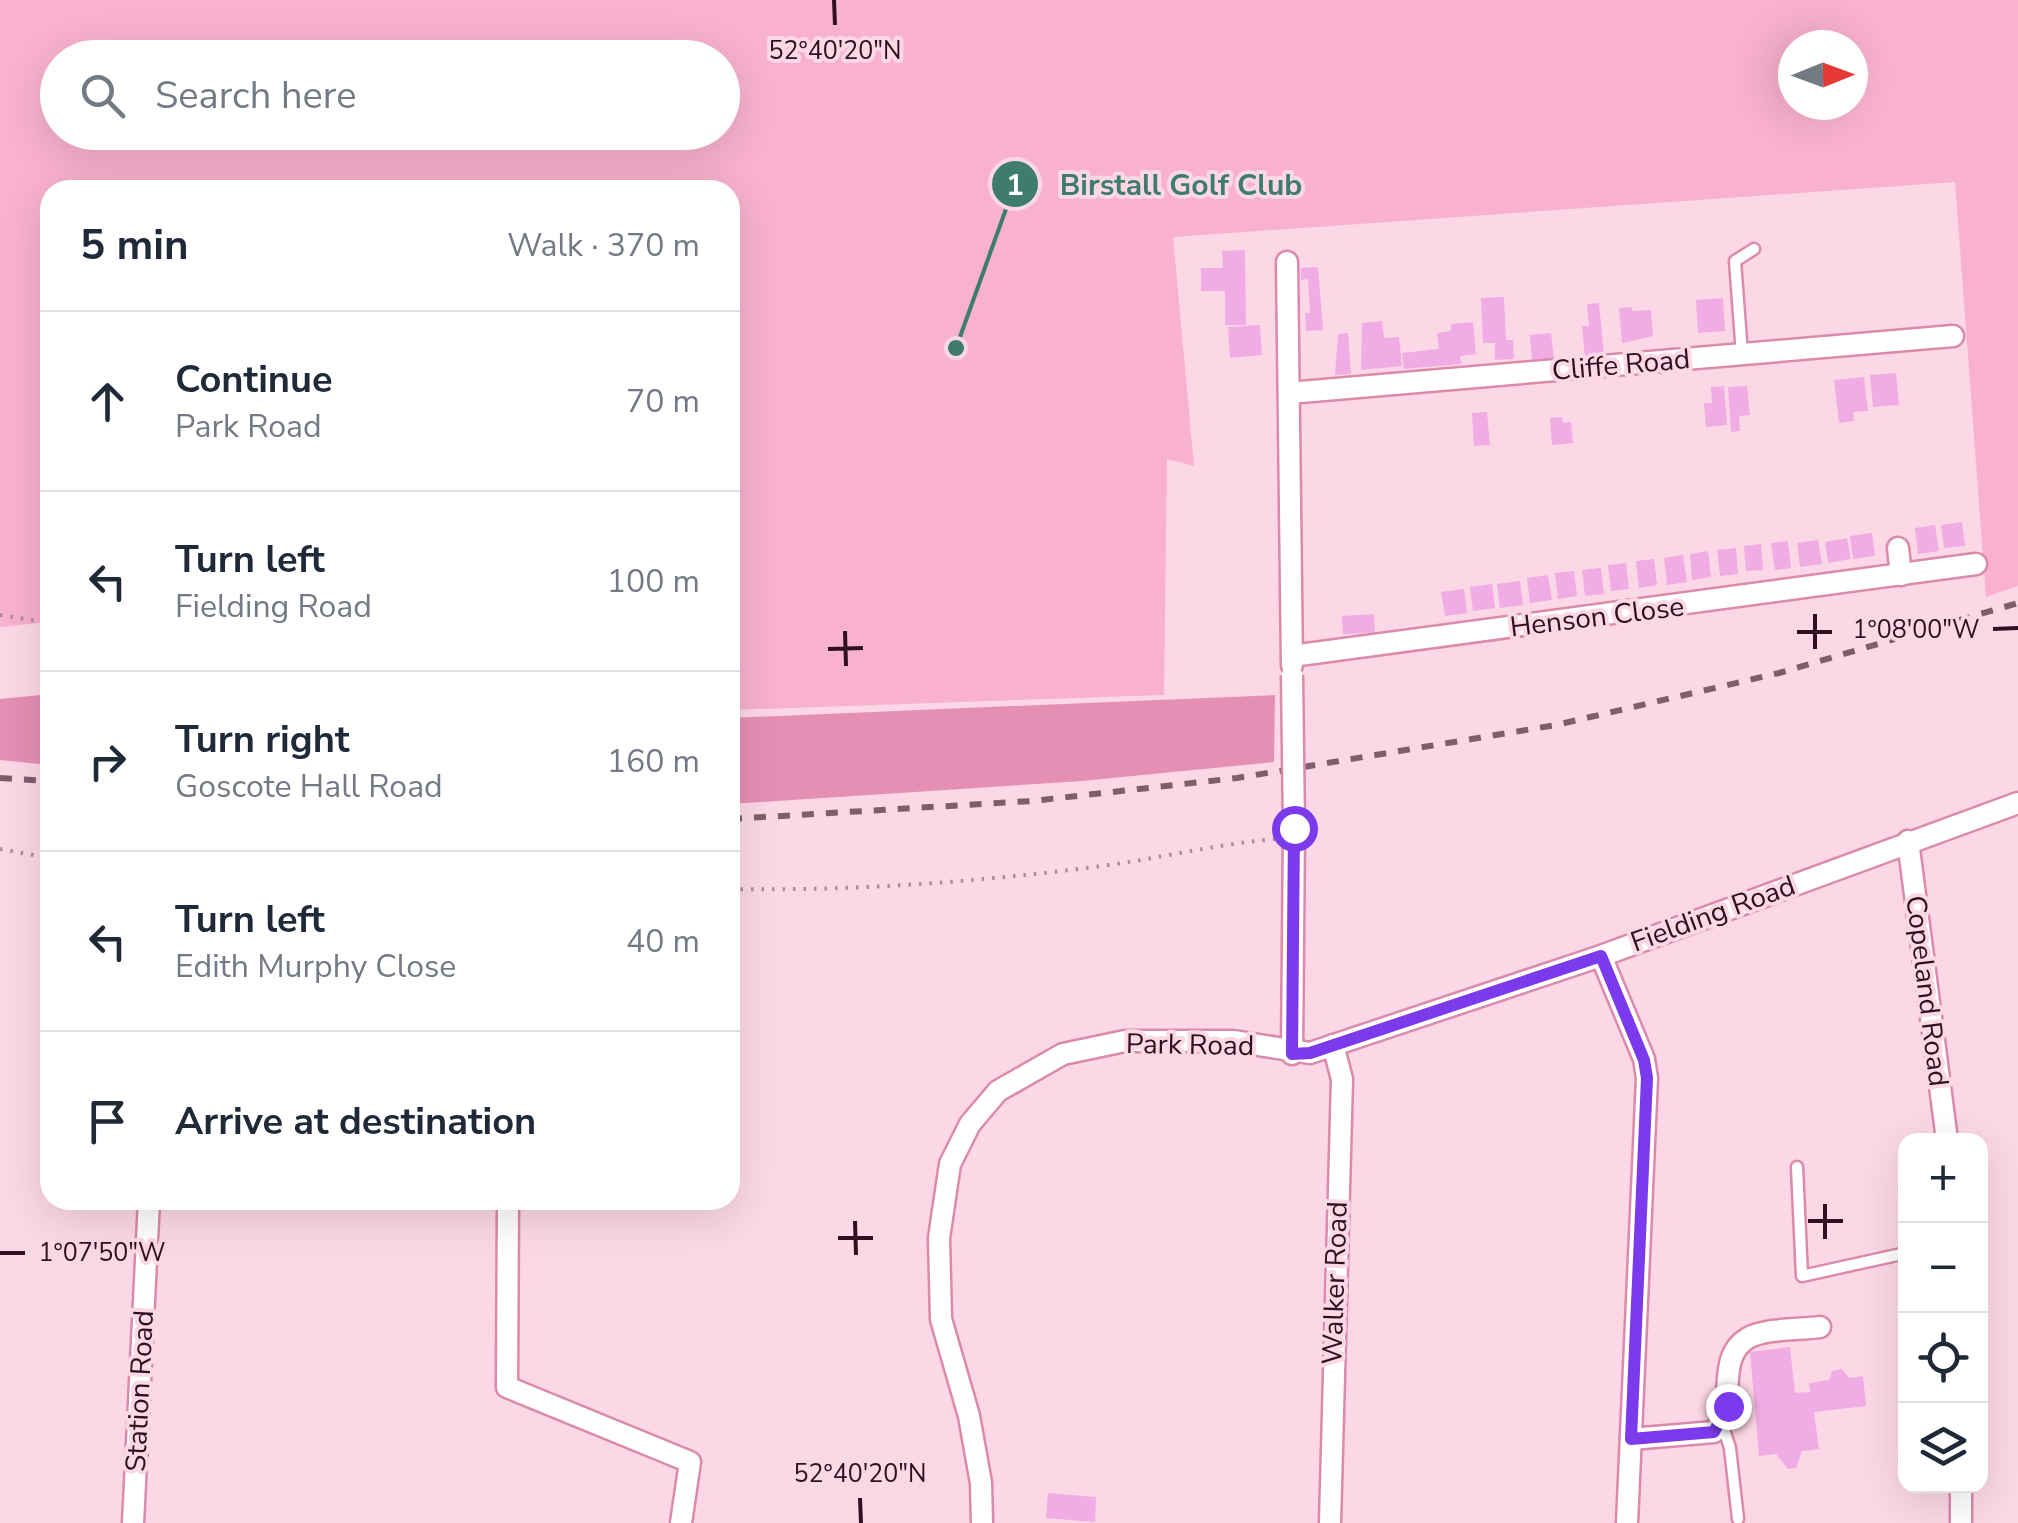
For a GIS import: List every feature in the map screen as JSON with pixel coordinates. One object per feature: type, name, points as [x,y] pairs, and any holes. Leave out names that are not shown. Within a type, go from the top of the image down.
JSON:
[{"type":"street","name":"Park Road","points":[[982,1523],[981,1483],[969,1416],[941,1320],[940,1238],[950,1164],[970,1124],[998,1091],[1063,1054],[1125,1041],[1233,1040],[1292,1054],[1295,833],[1287,262]]},
{"type":"street","name":"Cliffe Road","points":[[1289,393],[1953,336]]},
{"type":"street","points":[[1898,548],[1901,575]]},
{"type":"street","name":"Henson Close","points":[[1292,666],[1976,564]]},
{"type":"street","name":"Fielding Road","points":[[1292,1054],[1333,1045],[1601,956],[2018,803]]},
{"type":"street","name":"Copeland Road","points":[[1908,842],[1945,1133]]},
{"type":"street","points":[[1601,956],[1644,1060],[1647,1078],[1628,1523]]},
{"type":"street","name":"Walker Road","points":[[1330,1523],[1342,1079],[1333,1045]]},
{"type":"street","name":"Station Road","points":[[133,1523],[149,1210]]},
{"type":"street","points":[[508,1210],[507,1388],[690,1462],[681,1523]]},
{"type":"street","points":[[1631,1439],[1714,1432],[1728,1406],[1731,1357],[1739,1346],[1760,1334],[1820,1328]]},
{"type":"street","points":[[1961,1493],[1961,1523]]},
{"type":"lane","points":[[1742,354],[1735,262],[1754,249]]},
{"type":"lane","points":[[1796,1167],[1802,1276],[1898,1254]]},
{"type":"lane","points":[[1722,1423],[1730,1448],[1738,1519]]},
{"type":"path","points":[[0,616],[40,622]]},
{"type":"path","points":[[740,888],[837,890],[951,883],[1106,866],[1295,833]]},
{"type":"path","points":[[0,849],[40,856]]},
{"type":"shaded area","points":[[0,0],[2018,0],[2018,586],[1986,597],[1955,182],[1173,237],[1194,466],[1167,459],[1164,695],[740,710],[740,180],[40,180],[40,623],[0,627]]},
{"type":"shaded area","points":[[40,695],[40,764],[0,760],[0,699]]},
{"type":"shaded area","points":[[1275,695],[1274,762],[1082,781],[740,803],[740,718]]},
{"type":"building","points":[[1245,250],[1246,325],[1225,325],[1225,291],[1201,291],[1201,268],[1223,268],[1222,251]]},
{"type":"building","points":[[1318,267],[1323,330],[1306,331],[1305,313],[1310,313],[1308,279],[1301,280],[1301,268]]},
{"type":"building","points":[[1504,297],[1506,340],[1513,340],[1514,359],[1495,360],[1495,343],[1483,343],[1481,298]]},
{"type":"building","points":[[1723,298],[1725,331],[1698,333],[1696,300]]},
{"type":"building","points":[[1599,303],[1604,356],[1585,358],[1582,326],[1589,326],[1587,304]]},
{"type":"building","points":[[1632,307],[1632,311],[1651,310],[1653,336],[1622,343],[1619,308]]},
{"type":"building","points":[[1382,321],[1384,338],[1399,337],[1402,366],[1361,370],[1362,323]]},
{"type":"building","points":[[1473,322],[1476,354],[1460,356],[1461,364],[1404,369],[1402,353],[1439,349],[1437,333],[1451,331],[1451,324]]},
{"type":"building","points":[[1260,325],[1262,355],[1230,358],[1228,327]]},
{"type":"building","points":[[1348,333],[1351,374],[1335,375],[1338,334]]},
{"type":"building","points":[[1551,333],[1554,359],[1532,361],[1530,335]]},
{"type":"building","points":[[1896,373],[1899,405],[1873,407],[1870,375]]},
{"type":"building","points":[[1864,377],[1868,411],[1853,412],[1854,421],[1839,423],[1834,380]]},
{"type":"building","points":[[1724,386],[1727,425],[1706,427],[1704,403],[1712,403],[1711,387]]},
{"type":"building","points":[[1747,386],[1750,415],[1739,416],[1740,431],[1731,432],[1728,387]]},
{"type":"building","points":[[1487,412],[1490,445],[1474,446],[1472,413]]},
{"type":"building","points":[[1562,417],[1563,423],[1571,422],[1573,443],[1552,445],[1550,418]]},
{"type":"building","points":[[1962,522],[1965,546],[1944,548],[1941,525]]},
{"type":"building","points":[[1935,525],[1939,551],[1918,554],[1915,528]]},
{"type":"building","points":[[1872,533],[1875,556],[1853,559],[1850,536]]},
{"type":"building","points":[[1847,538],[1851,559],[1828,563],[1825,542]]},
{"type":"building","points":[[1818,540],[1822,564],[1800,567],[1797,543]]},
{"type":"building","points":[[1788,541],[1791,568],[1775,570],[1771,543]]},
{"type":"building","points":[[1761,544],[1763,570],[1746,571],[1744,546]]},
{"type":"building","points":[[1736,548],[1738,574],[1720,576],[1717,550]]},
{"type":"building","points":[[1708,551],[1711,577],[1692,580],[1690,554]]},
{"type":"building","points":[[1683,555],[1687,582],[1667,585],[1664,558]]},
{"type":"building","points":[[1654,559],[1657,585],[1639,588],[1636,561]]},
{"type":"building","points":[[1626,563],[1629,589],[1611,591],[1608,565]]},
{"type":"building","points":[[1601,568],[1604,594],[1585,596],[1582,570]]},
{"type":"building","points":[[1574,571],[1577,596],[1558,599],[1555,573]]},
{"type":"building","points":[[1548,575],[1552,600],[1530,603],[1527,578]]},
{"type":"building","points":[[1520,581],[1523,605],[1500,608],[1497,584]]},
{"type":"building","points":[[1492,584],[1495,608],[1473,611],[1470,587]]},
{"type":"building","points":[[1464,589],[1467,613],[1445,616],[1441,592]]},
{"type":"building","points":[[1374,614],[1375,633],[1343,634],[1342,616]]},
{"type":"building","points":[[1790,1347],[1795,1393],[1810,1392],[1809,1383],[1829,1380],[1832,1371],[1842,1369],[1849,1378],[1863,1376],[1866,1406],[1814,1412],[1819,1449],[1802,1451],[1796,1468],[1788,1469],[1776,1454],[1759,1456],[1750,1352]]},
{"type":"building","points":[[1048,1493],[1096,1497],[1095,1522],[1046,1518]]},
{"type":"railway","points":[[740,818],[1032,801],[1237,778],[1556,725],[1779,673],[2018,603]]},
{"type":"railway","points":[[0,778],[40,780]]},
{"type":"place","name":"Birstall Golf Club","points":[[956,348]]},
{"type":"route","points":[[1294,828],[1292,1054],[1310,1053],[1601,956],[1644,1060],[1647,1078],[1631,1439],[1714,1432],[1728,1406]]}]
